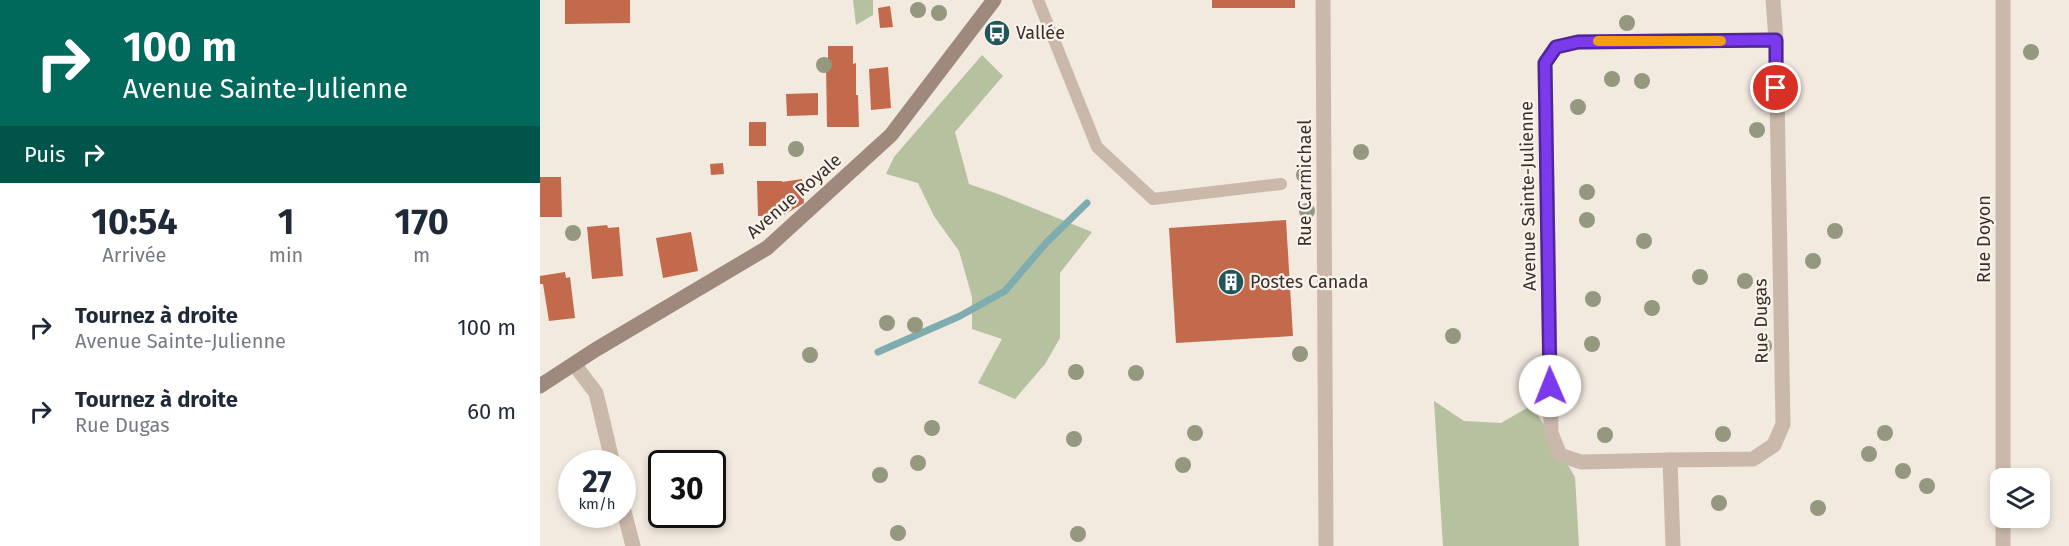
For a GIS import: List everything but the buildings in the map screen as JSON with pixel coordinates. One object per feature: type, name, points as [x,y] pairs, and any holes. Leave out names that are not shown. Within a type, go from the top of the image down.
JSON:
[{"type":"main road","name":"Avenue Royale","points":[[540,386],[767,248],[891,135],[994,0]]},
{"type":"street","name":"Rue Carmichael","points":[[1323,0],[1326,546]]},
{"type":"street","name":"Rue Dugas","points":[[1670,460],[1753,459],[1774,445],[1782,424],[1776,40],[1773,0]]},
{"type":"street","name":"Rue Doyon","points":[[2003,0],[2003,468]]},
{"type":"street","name":"Avenue Sainte-Julienne","points":[[1670,460],[1581,462],[1560,455],[1551,433],[1545,63],[1556,47],[1578,42],[1776,40]]},
{"type":"street","points":[[574,364],[596,393],[610,450]]},
{"type":"street","points":[[1670,460],[1673,546]]},
{"type":"street","points":[[628,528],[633,546]]},
{"type":"street","points":[[2003,528],[2003,546]]},
{"type":"lane","points":[[1038,0],[1097,147],[1153,199],[1281,184]]},
{"type":"green space","points":[[853,0],[873,0],[873,15],[856,25]]},
{"type":"green space","points":[[982,55],[1003,76],[955,132],[969,184],[1092,232],[1060,273],[1060,338],[1045,364],[1015,399],[978,383],[1002,339],[972,329],[972,297],[959,251],[934,216],[918,183],[886,174],[894,157]]},
{"type":"green space","points":[[1434,401],[1464,421],[1501,423],[1532,405],[1575,477],[1579,546],[1443,546]]},
{"type":"waterway","points":[[878,352],[960,316],[1005,291],[1046,243],[1087,203]]},
{"type":"slow traffic","points":[[1598,41],[1721,41]]},
{"type":"place","name":"Vallée","points":[[997,33]]},
{"type":"place","name":"Postes Canada","points":[[1231,282]]},
{"type":"route","points":[[1550,386],[1545,63],[1556,47],[1578,42],[1776,40],[1776,88]]}]
